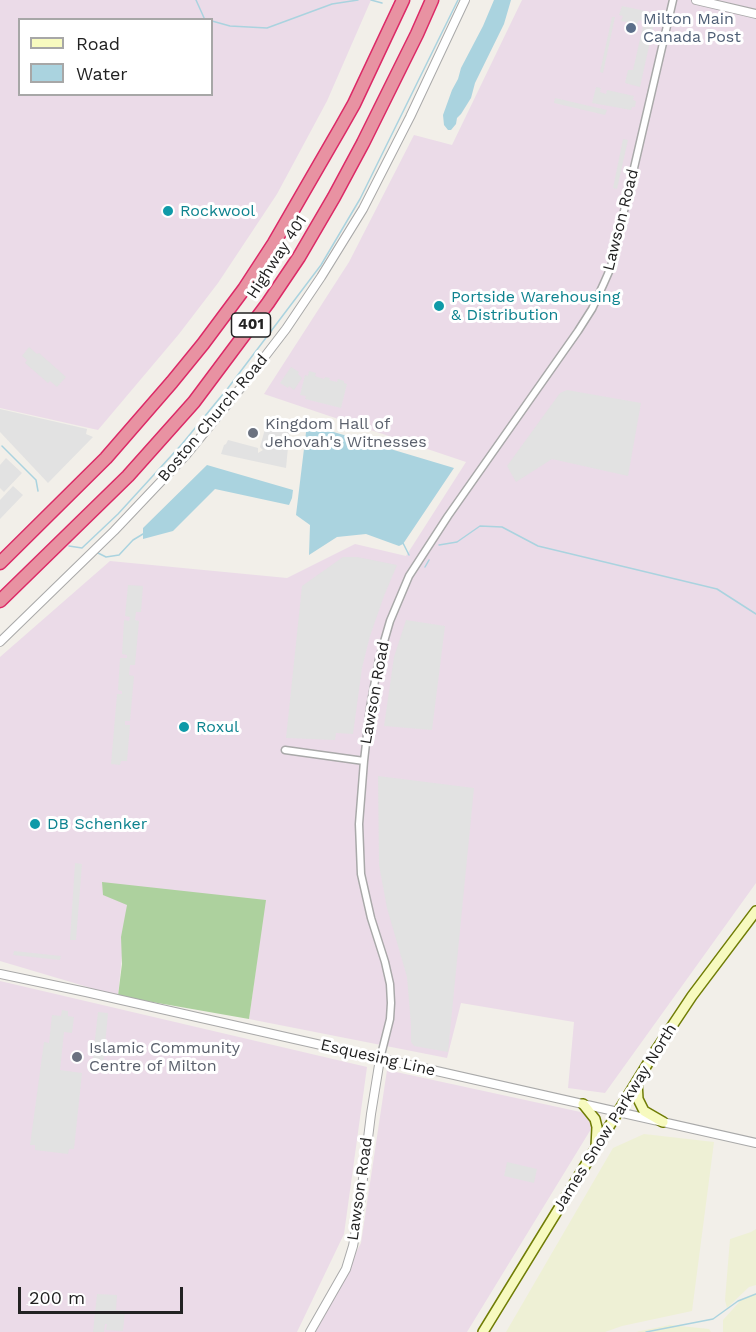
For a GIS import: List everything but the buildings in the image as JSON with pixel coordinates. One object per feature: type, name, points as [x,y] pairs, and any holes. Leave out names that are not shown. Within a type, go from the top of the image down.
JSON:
[{"type":"highway","name":"Highway 401","points":[[0,563],[106,458],[172,382],[244,289],[280,233],[342,127],[403,0]]},
{"type":"highway","name":"Highway 401","points":[[0,601],[128,476],[194,402],[268,303],[299,257],[334,197],[373,123],[432,0]]},
{"type":"main road","name":"James Snow Parkway North","points":[[483,1332],[656,1050],[692,996],[756,911]]},
{"type":"main road","points":[[637,1081],[638,1099],[644,1112],[663,1122]]},
{"type":"main road","points":[[583,1104],[595,1119],[596,1150]]},
{"type":"street","name":"Boston Church Road","points":[[0,642],[114,531],[186,455],[285,329],[321,277],[363,208],[410,117],[465,0]]},
{"type":"street","name":"Lawson Road","points":[[310,1332],[346,1269],[352,1246],[380,1059],[388,1031],[391,1003],[385,962],[371,918],[361,874],[359,824],[370,708],[379,659],[390,621],[409,576],[448,516],[578,331],[592,309],[604,283],[611,267],[673,0]]},
{"type":"street","points":[[696,0],[756,14]]},
{"type":"street","points":[[285,750],[364,761]]},
{"type":"street","name":"Esquesing Line","points":[[0,974],[756,1143]]},
{"type":"shaded area","name":"Rockwool","points":[[0,0],[371,0],[327,101],[277,194],[218,283],[179,334],[98,430],[0,408]]},
{"type":"shaded area","points":[[522,0],[756,0],[756,883],[605,1093],[568,1088],[574,1022],[461,1003],[447,1058],[249,1019],[265,900],[127,905],[118,996],[0,961],[0,657],[110,561],[287,578],[355,544],[406,556],[466,462],[264,394],[349,262],[414,135],[452,145]]},
{"type":"shaded area","points":[[622,6],[650,12],[649,19],[655,19],[640,87],[625,83],[628,70],[633,70],[643,22],[639,20],[637,24],[621,21],[623,16],[619,15]]},
{"type":"shaded area","points":[[612,17],[615,17],[603,73],[600,72]]},
{"type":"shaded area","points":[[596,87],[601,88],[600,92],[606,94],[607,90],[634,96],[635,107],[631,110],[592,103]]},
{"type":"shaded area","points":[[555,98],[607,110],[605,115],[554,103]]},
{"type":"shaded area","points":[[623,139],[628,140],[617,189],[613,188]]},
{"type":"shaded area","points":[[29,347],[66,377],[57,387],[50,381],[48,383],[25,363],[27,360],[22,356]]},
{"type":"shaded area","points":[[291,367],[299,372],[302,378],[294,390],[280,383]]},
{"type":"shaded area","points":[[309,371],[316,373],[315,376],[330,378],[329,380],[337,382],[338,379],[347,384],[341,408],[305,399],[306,396],[300,395],[305,375],[308,376]]},
{"type":"shaded area","points":[[567,390],[641,403],[628,476],[552,459],[516,482],[507,466],[560,393]]},
{"type":"shaded area","points":[[0,409],[87,429],[86,434],[93,437],[48,483],[0,432]]},
{"type":"shaded area","points":[[273,423],[280,425],[283,423],[290,427],[286,468],[221,454],[228,440],[258,448],[258,453],[263,450],[260,447],[265,429],[269,430]]},
{"type":"shaded area","points":[[6,458],[22,473],[4,492],[0,488],[0,465]]},
{"type":"shaded area","points":[[13,486],[23,495],[0,519],[0,500]]},
{"type":"shaded area","points":[[343,557],[357,557],[397,565],[370,636],[362,668],[353,734],[336,733],[335,740],[286,738],[302,586]]},
{"type":"shaded area","points":[[128,585],[143,586],[141,612],[136,612],[135,620],[139,621],[135,665],[130,665],[129,675],[134,676],[130,721],[125,721],[125,725],[130,725],[127,761],[121,761],[120,765],[111,764],[117,694],[122,694],[122,691],[118,690],[120,658],[127,658],[127,655],[122,654],[124,620],[129,621],[130,617],[125,616]]},
{"type":"shaded area","points":[[406,620],[445,626],[432,730],[384,726],[394,657]]},
{"type":"shaded area","points":[[378,776],[474,788],[448,1052],[414,1046],[411,1042],[407,977],[387,908],[379,865]]},
{"type":"shaded area","points":[[75,863],[82,864],[76,940],[70,940]]},
{"type":"shaded area","points":[[14,951],[61,956],[60,960],[13,955]]},
{"type":"shaded area","points":[[0,981],[367,1067],[344,1234],[297,1332],[0,1332]]},
{"type":"shaded area","points":[[62,1010],[68,1011],[68,1016],[74,1017],[72,1033],[64,1032],[60,1070],[82,1073],[74,1149],[69,1149],[68,1154],[35,1150],[35,1145],[30,1145],[44,1042],[49,1043],[52,1015],[61,1016]]},
{"type":"shaded area","points":[[98,1012],[108,1013],[103,1067],[92,1066]]},
{"type":"shaded area","points":[[387,1070],[599,1116],[467,1332],[314,1332],[361,1243]]},
{"type":"shaded area","points":[[507,1162],[537,1169],[534,1183],[504,1176]]},
{"type":"shaded area","points":[[97,1294],[117,1295],[116,1310],[125,1311],[123,1331],[106,1330],[107,1324],[105,1324],[104,1332],[93,1332]]},
{"type":"green space","points":[[102,882],[266,900],[249,1019],[118,996],[122,964],[121,937],[127,905],[103,895]]},
{"type":"green space","points":[[644,1134],[714,1142],[692,1311],[622,1326],[605,1332],[506,1332],[613,1148]]},
{"type":"green space","points":[[756,1229],[756,1285],[749,1287],[727,1308],[725,1300],[730,1239]]},
{"type":"green space","points":[[756,1293],[756,1332],[723,1332],[723,1320],[742,1299]]},
{"type":"green space","points":[[670,1325],[709,1329],[711,1332],[636,1332]]},
{"type":"water","points":[[494,0],[511,0],[504,24],[475,83],[471,98],[457,118],[456,124],[448,130],[444,125],[443,115],[461,68]]},
{"type":"water","points":[[307,424],[454,468],[403,544],[399,546],[366,534],[337,537],[309,555],[310,525],[296,515]]},
{"type":"water","points":[[207,465],[293,490],[289,505],[215,489],[173,531],[143,539],[143,528]]},
{"type":"waterway","points":[[196,0],[204,18]]},
{"type":"waterway","points":[[213,21],[230,26],[267,28],[332,4],[358,0]]},
{"type":"waterway","points":[[371,0],[382,3]]},
{"type":"waterway","points":[[69,546],[82,548],[118,514],[182,444],[228,388],[321,265],[360,199],[458,0]]},
{"type":"waterway","points":[[2,446],[36,480],[38,491]]},
{"type":"waterway","points":[[439,545],[457,542],[480,526],[502,527],[538,546],[717,589],[756,614]]},
{"type":"waterway","points":[[98,553],[106,557],[119,555],[133,540],[143,534]]},
{"type":"waterway","points":[[403,543],[409,555]]},
{"type":"waterway","points":[[425,567],[429,560]]},
{"type":"waterway","points":[[646,1332],[713,1319],[738,1301],[756,1294]]},
{"type":"place","name":"Milton Main Canada Post","points":[[631,28]]},
{"type":"place","name":"Rockwool","points":[[168,211]]},
{"type":"place","name":"Portside Warehousing & Distribution","points":[[439,306]]},
{"type":"place","name":"Kingdom Hall of Jehovah's Witnesses","points":[[253,433]]},
{"type":"place","name":"Roxul","points":[[184,727]]},
{"type":"place","name":"DB Schenker","points":[[35,824]]},
{"type":"place","name":"Islamic Community Centre of Milton","points":[[77,1057]]}]
